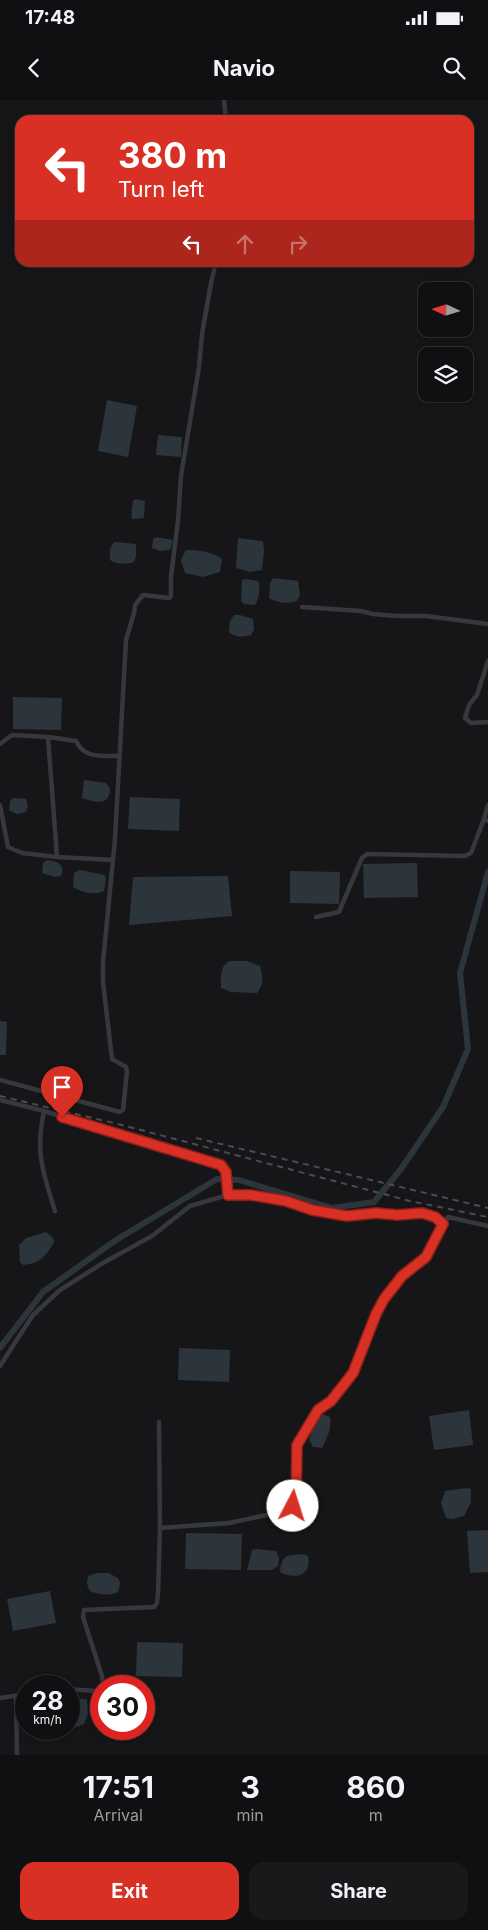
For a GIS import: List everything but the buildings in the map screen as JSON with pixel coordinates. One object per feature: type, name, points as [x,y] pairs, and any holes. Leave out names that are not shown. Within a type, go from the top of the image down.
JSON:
[{"type":"street","points":[[224,100],[226,115]]},
{"type":"street","points":[[0,1080],[120,1112],[123,1110],[127,1071],[126,1067],[112,1058],[103,982],[103,962],[113,860],[126,640],[135,605],[144,595],[169,598],[171,596],[171,576],[181,476],[199,367],[210,283],[215,267]]},
{"type":"street","points":[[302,607],[361,611],[397,616],[426,616],[488,624]]},
{"type":"street","points":[[488,661],[477,695],[469,705],[465,718],[472,722],[488,722]]},
{"type":"street","points":[[0,744],[12,735],[48,737],[76,741],[87,754],[120,756]]},
{"type":"street","points":[[48,737],[57,857]]},
{"type":"street","points":[[0,805],[8,847],[22,853],[113,860]]},
{"type":"street","points":[[316,917],[339,912],[362,858],[367,854],[466,856],[471,853],[486,820],[488,805]]},
{"type":"street","points":[[0,1100],[44,1111],[221,1165],[226,1172],[228,1195]]},
{"type":"street","points":[[44,1111],[40,1136],[40,1165],[55,1211]]},
{"type":"street","points":[[0,1366],[33,1315],[60,1290],[152,1236],[190,1206],[228,1195],[251,1195],[286,1201],[312,1210],[347,1216],[376,1213],[397,1215],[422,1213],[435,1217],[443,1224]]},
{"type":"street","points":[[160,1528],[229,1524],[290,1510],[296,1501],[297,1445],[318,1410],[331,1401],[353,1373],[376,1314],[384,1299],[402,1276],[426,1257],[448,1217],[488,1226]]},
{"type":"street","points":[[102,1675],[83,1614],[84,1610],[154,1607],[157,1604],[160,1528],[159,1422]]},
{"type":"street","points":[[0,1698],[15,1697]]},
{"type":"street","points":[[17,1740],[17,1755]]},
{"type":"shaded area","points":[[107,400],[137,406],[128,457],[98,451]]},
{"type":"shaded area","points":[[158,435],[182,437],[181,457],[156,455]]},
{"type":"shaded area","points":[[136,499],[145,501],[144,518],[132,519],[133,501]]},
{"type":"shaded area","points":[[156,537],[173,540],[170,550],[160,551],[152,548],[153,539]]},
{"type":"shaded area","points":[[238,538],[263,541],[262,570],[250,572],[236,568]]},
{"type":"shaded area","points":[[114,542],[136,544],[134,562],[122,564],[110,560],[110,549]]},
{"type":"shaded area","points":[[186,550],[195,550],[218,556],[222,559],[220,572],[203,577],[185,573],[181,560]]},
{"type":"shaded area","points":[[273,578],[298,581],[300,595],[297,601],[283,602],[269,598],[270,583]]},
{"type":"shaded area","points":[[242,580],[258,581],[259,593],[255,605],[244,604],[241,601]]},
{"type":"shaded area","points":[[234,615],[253,619],[254,629],[251,635],[243,637],[229,632],[230,621]]},
{"type":"shaded area","points":[[13,697],[62,698],[61,730],[13,729]]},
{"type":"shaded area","points":[[84,780],[106,783],[110,790],[107,799],[97,802],[82,798]]},
{"type":"shaded area","points":[[130,797],[180,799],[179,831],[128,829]]},
{"type":"shaded area","points":[[13,798],[26,799],[28,806],[26,812],[17,814],[9,810],[10,801]]},
{"type":"shaded area","points":[[47,860],[60,864],[62,869],[61,876],[55,877],[42,873],[43,863]]},
{"type":"shaded area","points":[[417,863],[418,897],[364,898],[363,864]]},
{"type":"shaded area","points":[[80,870],[104,875],[106,878],[104,891],[88,893],[73,887],[74,873]]},
{"type":"shaded area","points":[[290,871],[340,872],[339,904],[290,903]]},
{"type":"shaded area","points":[[228,876],[232,916],[129,925],[133,877]]},
{"type":"shaded area","points":[[230,961],[247,961],[260,966],[262,980],[257,993],[231,992],[221,988],[222,969]]},
{"type":"shaded area","points":[[0,1021],[7,1022],[6,1055],[0,1055]]},
{"type":"shaded area","points":[[46,1232],[53,1238],[54,1242],[48,1252],[38,1261],[23,1265],[20,1262],[19,1245],[26,1238]]},
{"type":"shaded area","points":[[179,1348],[230,1350],[229,1382],[178,1380]]},
{"type":"shaded area","points":[[469,1410],[473,1445],[434,1450],[429,1416]]},
{"type":"shaded area","points":[[320,1413],[330,1417],[329,1433],[322,1448],[313,1447],[309,1440],[316,1415]]},
{"type":"shaded area","points":[[471,1489],[471,1502],[464,1516],[453,1519],[446,1518],[441,1503],[445,1491]]},
{"type":"shaded area","points":[[488,1530],[488,1572],[470,1573],[467,1531]]},
{"type":"shaded area","points":[[186,1533],[242,1534],[241,1570],[185,1569]]},
{"type":"shaded area","points":[[252,1550],[276,1551],[279,1558],[278,1566],[272,1570],[247,1570]]},
{"type":"shaded area","points":[[303,1554],[308,1556],[309,1563],[305,1572],[301,1575],[291,1576],[280,1572],[284,1558]]},
{"type":"shaded area","points":[[97,1573],[109,1573],[119,1579],[118,1592],[104,1594],[90,1591],[87,1584],[88,1576]]},
{"type":"shaded area","points":[[50,1591],[56,1623],[13,1631],[7,1599]]},
{"type":"shaded area","points":[[137,1642],[183,1643],[182,1677],[136,1675]]},
{"type":"shaded area","points":[[80,1699],[87,1699],[88,1714],[84,1724],[80,1726]]},
{"type":"waterway","points":[[0,1348],[43,1292],[116,1240],[217,1179],[239,1180],[332,1208],[374,1202],[401,1169],[443,1107],[468,1049],[460,973],[488,872]]},
{"type":"railway","points":[[0,1096],[118,1124],[410,1201],[488,1217]]},
{"type":"railway","points":[[196,1138],[488,1208]]},
{"type":"route","points":[[62,1117],[221,1165],[226,1172],[228,1195],[251,1195],[286,1201],[312,1210],[347,1216],[376,1213],[414,1215],[422,1213],[435,1217],[443,1224],[426,1257],[402,1276],[384,1299],[376,1314],[353,1373],[344,1387],[331,1401],[318,1410],[297,1445],[295,1470],[296,1501],[293,1506]]}]
